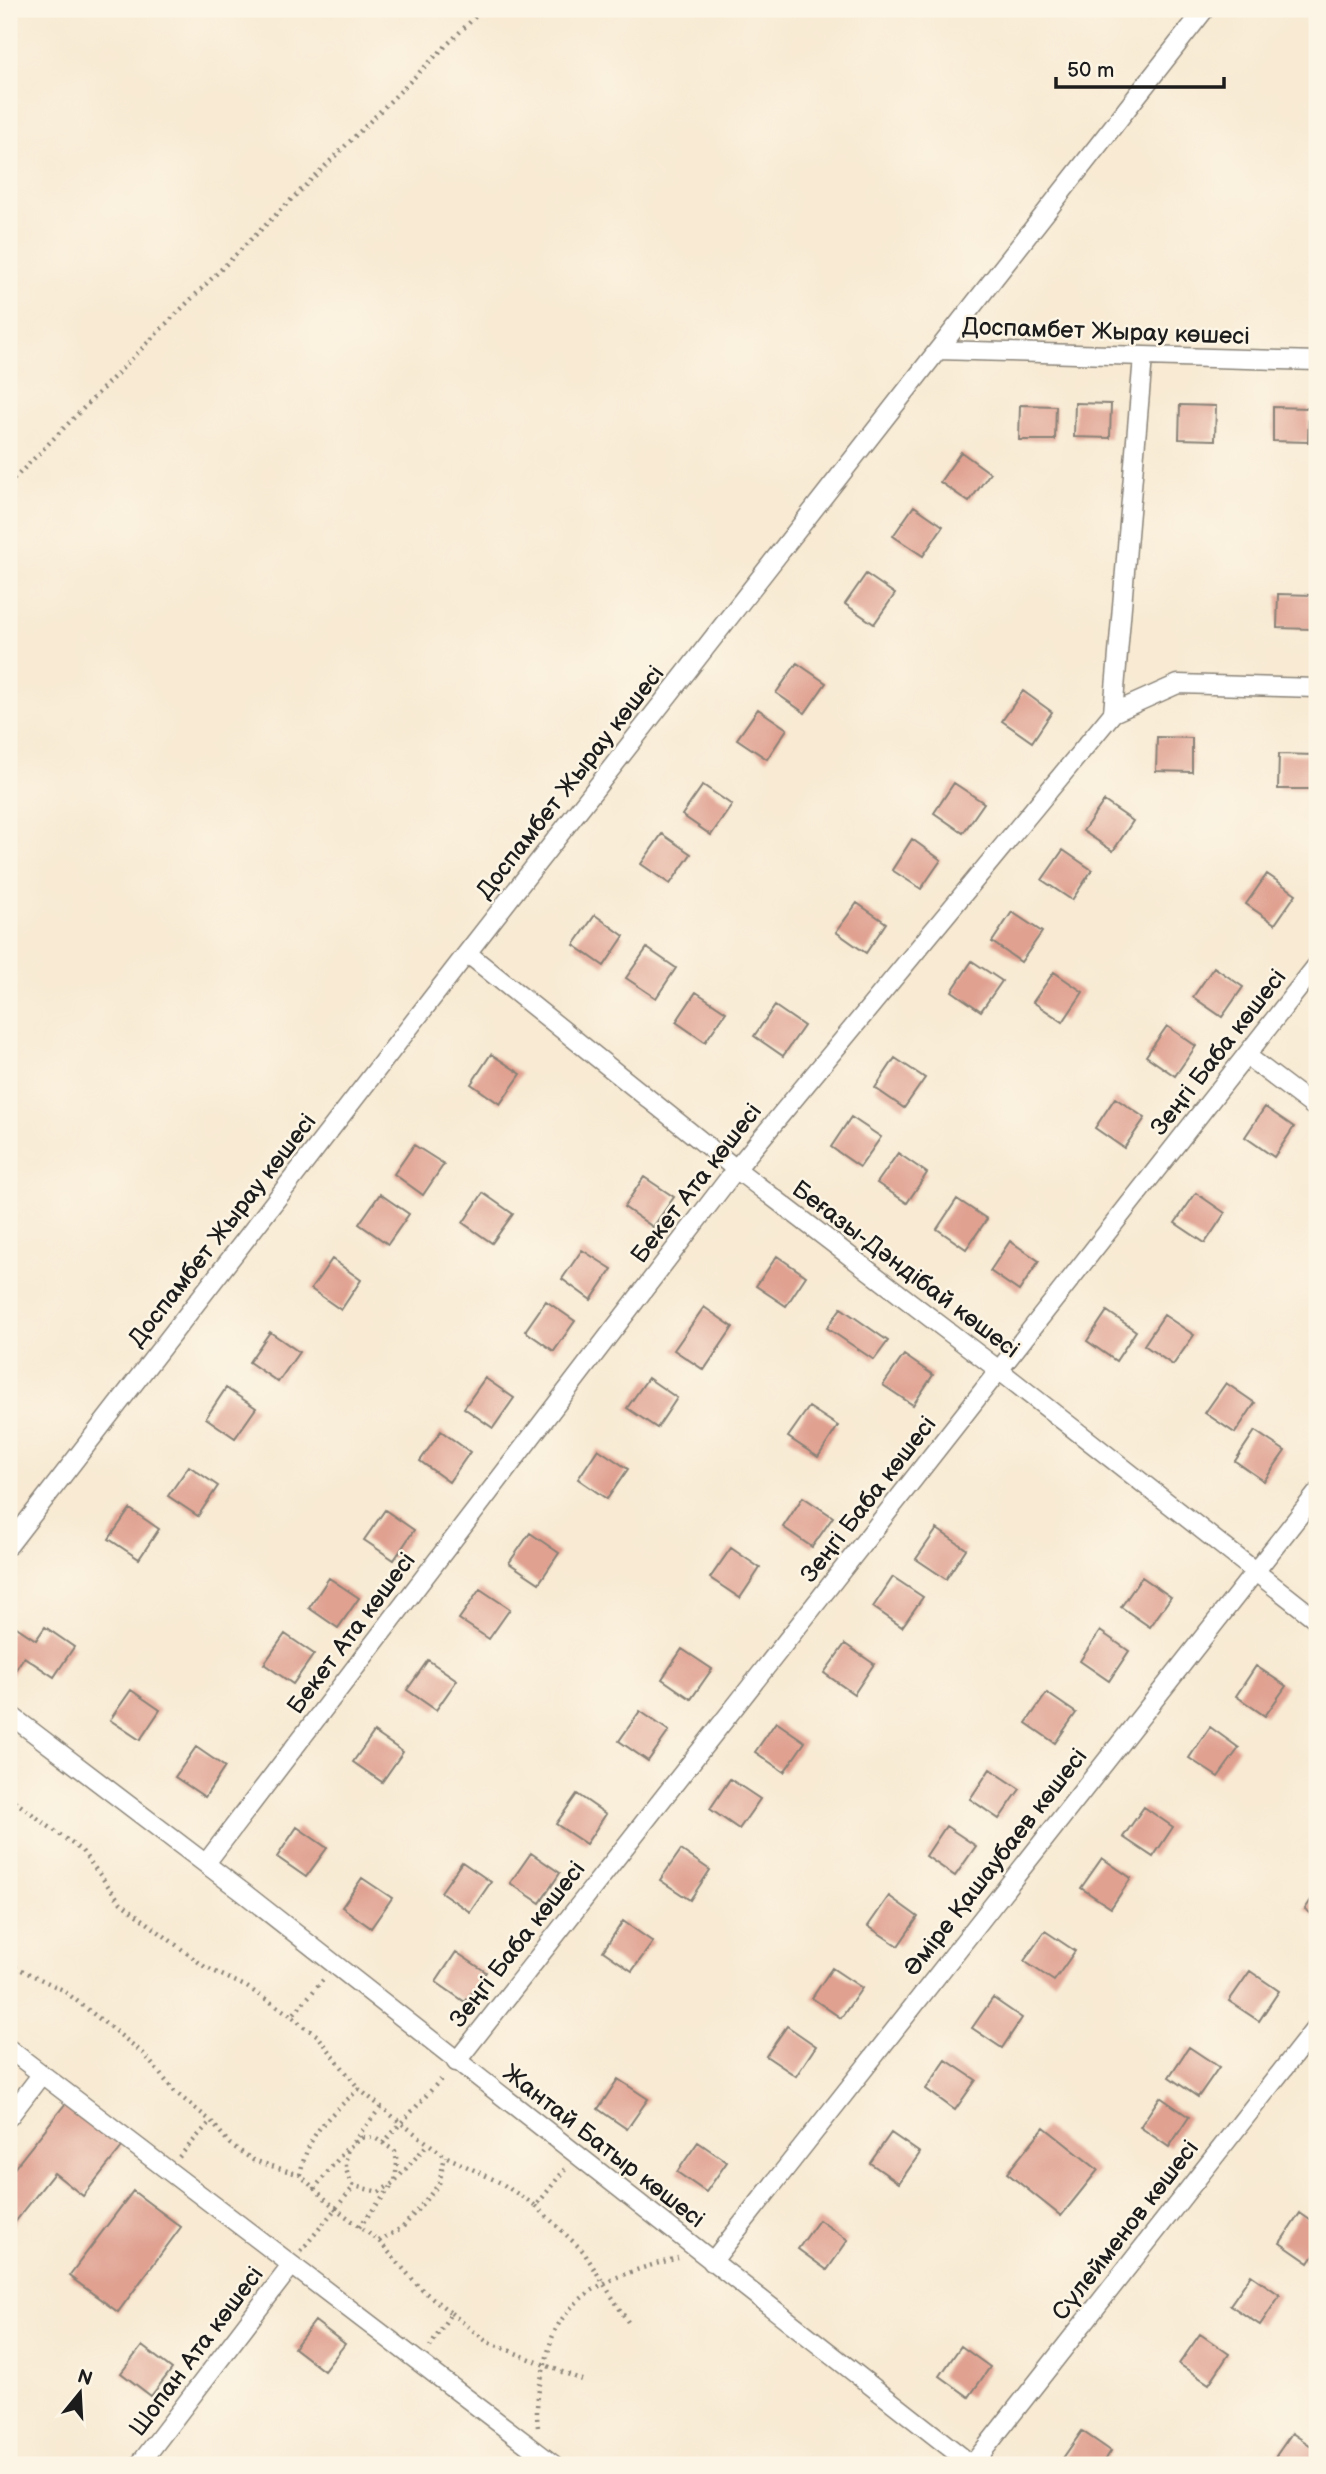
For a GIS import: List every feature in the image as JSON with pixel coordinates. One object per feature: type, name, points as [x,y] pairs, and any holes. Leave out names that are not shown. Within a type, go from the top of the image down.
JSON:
[{"type":"street","points":[[938,350],[1205,9]]},
{"type":"street","name":"Доспамбет Жырау көшесі","points":[[9,1545],[938,350],[1317,361]]},
{"type":"street","points":[[1113,713],[1143,357]]},
{"type":"street","name":"Бекет Ата көшесі","points":[[206,1864],[736,1169],[1113,713],[1178,684],[1317,688]]},
{"type":"street","name":"Беғазы-Дәндібай көшесі","points":[[467,953],[736,1169],[1000,1371],[1317,1620]]},
{"type":"street","name":"Зеңгі Баба көшесі","points":[[456,2062],[1317,965]]},
{"type":"street","points":[[1247,1055],[1317,1109]]},
{"type":"street","name":"Әміре Қашаубаев көшесі","points":[[706,2257],[1317,1493]]},
{"type":"street","name":"Жантай Батыр көшесі","points":[[9,1714],[206,1864],[972,2465]]},
{"type":"street","name":"Сүлейменов көшесі","points":[[972,2465],[1317,2026]]},
{"type":"street","points":[[9,2049],[548,2460]]},
{"type":"street","points":[[9,2117],[41,2075]]},
{"type":"street","name":"Шопан Ата көшесі","points":[[139,2465],[291,2266]]},
{"type":"path","points":[[9,484],[483,9]]},
{"type":"path","points":[[9,1797],[82,1851],[121,1903],[205,1967],[247,1987],[318,2036],[359,2089],[428,2144],[445,2156],[501,2183],[536,2206],[583,2251],[628,2322]]},
{"type":"path","points":[[9,1964],[63,1990],[142,2053],[175,2092],[211,2121],[230,2144],[253,2160],[300,2175],[335,2208],[379,2241],[420,2288],[486,2341],[582,2380]]},
{"type":"path","points":[[292,2016],[335,1966]]},
{"type":"path","points":[[383,2143],[456,2062]]},
{"type":"path","points":[[300,2175],[304,2154],[314,2135],[359,2089]]},
{"type":"path","points":[[314,2189],[381,2107]]},
{"type":"path","points":[[166,2171],[211,2121]]},
{"type":"path","points":[[363,2137],[375,2138],[395,2151],[395,2182],[379,2192],[354,2186],[344,2165],[348,2148],[363,2137]]},
{"type":"path","points":[[359,2227],[428,2144]]},
{"type":"path","points":[[536,2206],[576,2155]]},
{"type":"path","points":[[379,2241],[403,2227],[439,2184],[445,2156]]},
{"type":"path","points":[[291,2266],[307,2240],[354,2186]]},
{"type":"path","points":[[548,2460],[537,2421],[538,2391],[555,2332],[579,2300],[605,2283],[644,2267],[706,2257]]},
{"type":"path","points":[[420,2364],[451,2313]]},
{"type":"building","points":[[1075,403],[1111,404],[1110,438],[1074,437]]},
{"type":"building","points":[[1020,405],[1056,406],[1055,440],[1019,440]]},
{"type":"building","points":[[1180,405],[1216,406],[1215,440],[1179,439]]},
{"type":"building","points":[[1273,407],[1309,408],[1308,442],[1273,441]]},
{"type":"building","points":[[961,452],[990,473],[969,502],[940,482]]},
{"type":"building","points":[[914,506],[943,526],[923,556],[893,536]]},
{"type":"building","points":[[866,574],[895,594],[874,624],[845,604]]},
{"type":"building","points":[[1278,594],[1313,595],[1312,629],[1277,628]]},
{"type":"building","points":[[797,663],[826,683],[805,713],[776,693]]},
{"type":"building","points":[[1023,691],[1052,712],[1032,742],[1002,721]]},
{"type":"building","points":[[758,709],[787,729],[767,759],[737,739]]},
{"type":"building","points":[[1157,737],[1192,738],[1192,772],[1156,771]]},
{"type":"building","points":[[1279,754],[1314,755],[1313,789],[1278,789]]},
{"type":"building","points":[[954,783],[984,803],[963,833],[934,813]]},
{"type":"building","points":[[703,785],[732,805],[711,835],[682,815]]},
{"type":"building","points":[[1104,801],[1133,821],[1113,851],[1083,831]]},
{"type":"building","points":[[662,834],[691,854],[670,884],[641,864]]},
{"type":"building","points":[[912,839],[941,860],[921,889],[892,870]]},
{"type":"building","points":[[1063,850],[1092,870],[1072,900],[1042,880]]},
{"type":"building","points":[[1267,874],[1296,894],[1275,924],[1246,904]]},
{"type":"building","points":[[857,903],[886,923],[866,953],[836,932]]},
{"type":"building","points":[[1012,912],[1042,932],[1021,962],[992,942]]},
{"type":"building","points":[[595,915],[624,936],[604,966],[574,945]]},
{"type":"building","points":[[647,948],[676,968],[656,998],[626,978]]},
{"type":"building","points":[[972,961],[1002,981],[981,1011],[952,991]]},
{"type":"building","points":[[1214,967],[1243,987],[1222,1017],[1193,997]]},
{"type":"building","points":[[1054,972],[1083,992],[1063,1022],[1033,1002]]},
{"type":"building","points":[[696,992],[726,1012],[705,1042],[676,1022]]},
{"type":"building","points":[[775,1006],[804,1026],[783,1056],[754,1036]]},
{"type":"building","points":[[1167,1026],[1196,1046],[1175,1076],[1146,1056]]},
{"type":"building","points":[[491,1054],[521,1074],[500,1104],[471,1084]]},
{"type":"building","points":[[895,1058],[925,1078],[904,1108],[875,1088]]},
{"type":"building","points":[[1115,1098],[1145,1118],[1124,1148],[1095,1128]]},
{"type":"building","points":[[1265,1107],[1294,1127],[1274,1157],[1245,1137]]},
{"type":"building","points":[[851,1117],[881,1137],[860,1167],[831,1147]]},
{"type":"building","points":[[414,1145],[444,1164],[423,1195],[394,1174]]},
{"type":"building","points":[[898,1153],[927,1173],[907,1203],[877,1183]]},
{"type":"building","points":[[644,1177],[674,1197],[653,1227],[624,1207]]},
{"type":"building","points":[[483,1193],[513,1214],[492,1243],[463,1223]]},
{"type":"building","points":[[1196,1193],[1225,1213],[1205,1243],[1175,1223]]},
{"type":"building","points":[[380,1194],[409,1214],[388,1244],[359,1224]]},
{"type":"building","points":[[957,1199],[987,1219],[966,1249],[937,1229]]},
{"type":"building","points":[[1010,1241],[1039,1261],[1019,1291],[990,1271]]},
{"type":"building","points":[[582,1250],[612,1269],[591,1300],[562,1279]]},
{"type":"building","points":[[777,1256],[806,1276],[786,1306],[756,1286]]},
{"type":"building","points":[[332,1259],[361,1280],[341,1310],[311,1289]]},
{"type":"building","points":[[546,1301],[575,1321],[554,1351],[525,1331]]},
{"type":"building","points":[[704,1307],[733,1327],[704,1370],[674,1350]]},
{"type":"building","points":[[841,1308],[888,1341],[874,1360],[827,1328]]},
{"type":"building","points":[[1107,1311],[1136,1331],[1116,1361],[1087,1341]]},
{"type":"building","points":[[1164,1315],[1194,1335],[1173,1365],[1144,1345]]},
{"type":"building","points":[[270,1332],[299,1352],[278,1382],[249,1362]]},
{"type":"building","points":[[904,1355],[933,1375],[913,1405],[883,1385]]},
{"type":"building","points":[[485,1378],[514,1398],[493,1428],[464,1408]]},
{"type":"building","points":[[648,1378],[677,1398],[657,1428],[627,1408]]},
{"type":"building","points":[[1226,1383],[1255,1403],[1235,1433],[1205,1413]]},
{"type":"building","points":[[226,1388],[256,1408],[235,1438],[206,1418]]},
{"type":"building","points":[[809,1407],[838,1426],[818,1457],[788,1437]]},
{"type":"building","points":[[441,1431],[470,1452],[449,1482],[420,1461]]},
{"type":"building","points":[[1255,1431],[1285,1451],[1264,1481],[1235,1461]]},
{"type":"building","points":[[598,1449],[628,1469],[607,1499],[578,1479]]},
{"type":"building","points":[[189,1466],[218,1486],[198,1516],[168,1496]]},
{"type":"building","points":[[803,1497],[833,1517],[812,1547],[783,1527]]},
{"type":"building","points":[[130,1509],[159,1529],[139,1559],[109,1539]]},
{"type":"building","points":[[385,1510],[414,1530],[394,1560],[364,1540]]},
{"type":"building","points":[[937,1529],[966,1549],[946,1579],[916,1559]]},
{"type":"building","points":[[530,1533],[559,1553],[539,1583],[509,1563]]},
{"type":"building","points":[[731,1548],[760,1568],[740,1598],[710,1578]]},
{"type":"building","points":[[893,1577],[923,1597],[902,1627],[873,1607]]},
{"type":"building","points":[[1142,1577],[1171,1597],[1150,1627],[1121,1607]]},
{"type":"building","points":[[329,1578],[359,1598],[338,1628],[309,1608]]},
{"type":"building","points":[[480,1589],[510,1609],[489,1639],[459,1619]]},
{"type":"building","points":[[15,1626],[36,1640],[45,1627],[74,1647],[54,1677],[24,1657],[12,1675],[9,1674],[9,1635]]},
{"type":"building","points":[[1100,1631],[1129,1651],[1109,1681],[1080,1661]]},
{"type":"building","points":[[285,1634],[314,1654],[293,1684],[264,1664]]},
{"type":"building","points":[[845,1644],[874,1664],[854,1694],[824,1673]]},
{"type":"building","points":[[682,1649],[712,1669],[691,1699],[662,1679]]},
{"type":"building","points":[[428,1660],[457,1680],[436,1710],[407,1690]]},
{"type":"building","points":[[1256,1666],[1286,1686],[1265,1716],[1236,1696]]},
{"type":"building","points":[[131,1690],[160,1710],[140,1740],[110,1720]]},
{"type":"building","points":[[1047,1693],[1076,1713],[1055,1743],[1026,1723]]},
{"type":"building","points":[[640,1711],[669,1731],[648,1761],[619,1741]]},
{"type":"building","points":[[776,1722],[805,1742],[784,1772],[755,1752]]},
{"type":"building","points":[[1210,1727],[1239,1748],[1218,1777],[1189,1758]]},
{"type":"building","points":[[374,1732],[403,1752],[382,1782],[353,1762]]},
{"type":"building","points":[[196,1747],[225,1767],[205,1797],[175,1777]]},
{"type":"building","points":[[990,1769],[1020,1789],[999,1819],[970,1799]]},
{"type":"building","points":[[730,1779],[760,1799],[739,1829],[710,1809]]},
{"type":"building","points":[[577,1794],[606,1814],[586,1844],[556,1824]]},
{"type":"building","points":[[1144,1807],[1173,1827],[1153,1857],[1123,1837]]},
{"type":"building","points":[[946,1826],[976,1846],[955,1876],[926,1856]]},
{"type":"building","points":[[297,1827],[327,1848],[306,1877],[277,1857]]},
{"type":"building","points":[[681,1850],[710,1870],[690,1900],[660,1880]]},
{"type":"building","points":[[531,1853],[560,1873],[540,1903],[510,1883]]},
{"type":"building","points":[[1102,1858],[1131,1878],[1111,1908],[1081,1888]]},
{"type":"building","points":[[462,1862],[491,1882],[470,1912],[441,1892]]},
{"type":"building","points":[[362,1878],[392,1898],[371,1928],[342,1907]]},
{"type":"building","points":[[1317,1891],[1317,1918],[1305,1909]]},
{"type":"building","points":[[889,1896],[918,1917],[898,1946],[868,1926]]},
{"type":"building","points":[[623,1921],[653,1942],[632,1971],[603,1951]]},
{"type":"building","points":[[1045,1931],[1075,1951],[1054,1981],[1024,1961]]},
{"type":"building","points":[[456,1952],[486,1972],[465,2002],[436,1982]]},
{"type":"building","points":[[832,1968],[862,1988],[841,2018],[812,1998]]},
{"type":"building","points":[[1250,1971],[1279,1991],[1259,2021],[1229,2001]]},
{"type":"building","points":[[993,1998],[1022,2018],[1002,2048],[972,2028]]},
{"type":"building","points":[[787,2026],[816,2046],[796,2076],[766,2056]]},
{"type":"building","points":[[1189,2047],[1219,2067],[1198,2097],[1169,2077]]},
{"type":"building","points":[[946,2060],[976,2080],[955,2110],[926,2089]]},
{"type":"building","points":[[618,2079],[648,2099],[627,2129],[598,2109]]},
{"type":"building","points":[[1160,2097],[1189,2117],[1169,2147],[1140,2127]]},
{"type":"building","points":[[66,2103],[122,2147],[83,2196],[54,2173],[12,2226],[9,2223],[9,2175]]},
{"type":"building","points":[[1044,2127],[1098,2170],[1061,2216],[1007,2173]]},
{"type":"building","points":[[891,2133],[920,2153],[899,2183],[870,2163]]},
{"type":"building","points":[[698,2142],[727,2162],[706,2192],[677,2172]]},
{"type":"building","points":[[133,2191],[181,2227],[118,2312],[69,2276]]},
{"type":"building","points":[[1300,2213],[1317,2225],[1317,2251],[1309,2263],[1280,2243]]},
{"type":"building","points":[[819,2220],[848,2240],[827,2270],[798,2249]]},
{"type":"building","points":[[1251,2275],[1280,2295],[1260,2325],[1230,2305]]},
{"type":"building","points":[[315,2321],[345,2344],[324,2371],[294,2348]]},
{"type":"building","points":[[1200,2334],[1229,2354],[1209,2384],[1179,2364]]},
{"type":"building","points":[[142,2346],[172,2369],[151,2396],[121,2373]]},
{"type":"building","points":[[961,2346],[990,2367],[969,2397],[940,2376]]},
{"type":"building","points":[[1082,2431],[1111,2451],[1102,2465],[1068,2465],[1061,2461]]},
{"type":"building","points":[[1292,2433],[1317,2450],[1317,2458],[1312,2465],[1271,2463]]}]
